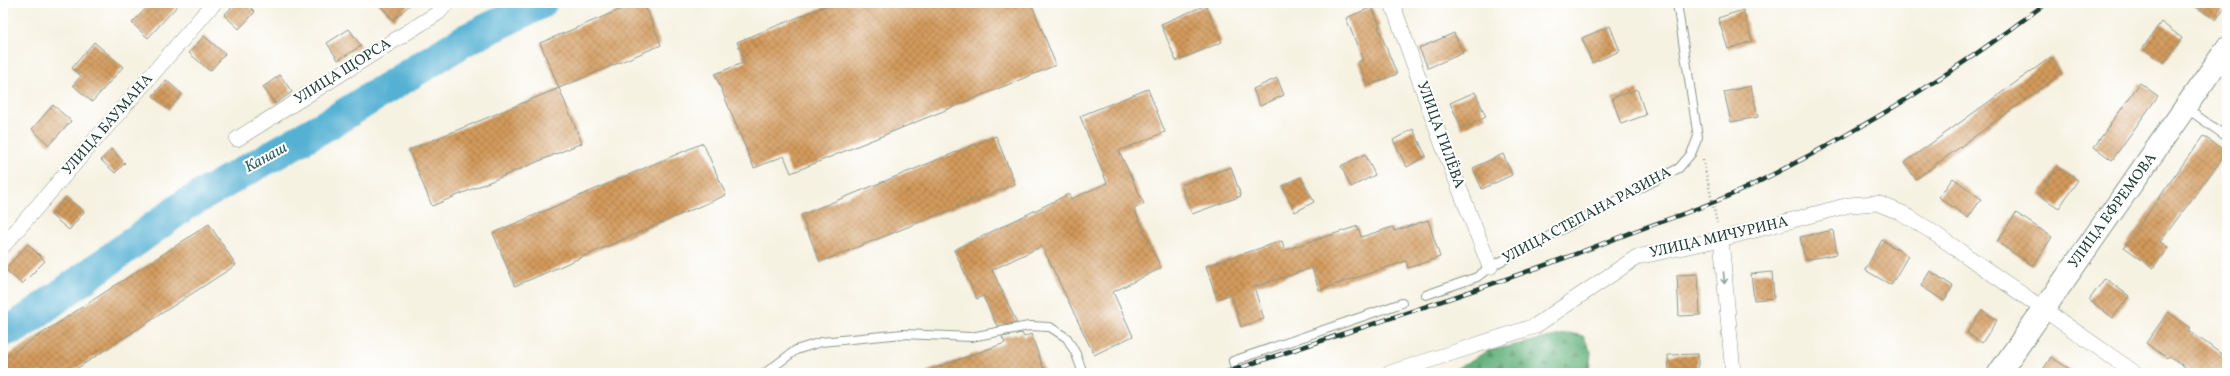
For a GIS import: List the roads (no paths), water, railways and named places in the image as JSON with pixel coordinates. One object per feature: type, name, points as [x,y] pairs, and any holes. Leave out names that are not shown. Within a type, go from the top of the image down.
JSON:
[{"type":"main road","name":"УЛИЦА ЕФРЕМОВА","points":[[1999,373],[2227,48]]},
{"type":"street","name":"УЛИЦА БАУМАНА","points":[[3,246],[214,3]]},
{"type":"street","name":"УЛИЦА ЩОРСА","points":[[237,139],[438,13],[447,3]]},
{"type":"street","name":"УЛИЦА ГИЛЁВА","points":[[1392,3],[1443,146],[1490,266]]},
{"type":"street","name":"УЛИЦА МИЧУРИНА","points":[[1390,373],[1535,326],[1637,257],[1721,239],[1850,205],[1877,203],[1902,213],[1928,229],[2042,310],[2135,373]]},
{"type":"street","points":[[1721,239],[1733,373]]},
{"type":"lane","name":"УЛИЦА СТЕПАНА РАЗИНА","points":[[1426,295],[1477,277],[1490,266],[1679,168],[1691,154],[1698,137],[1676,3]]},
{"type":"lane","points":[[2186,108],[2227,137]]},
{"type":"lane","points":[[1236,373],[1233,361],[1402,303]]},
{"type":"lane","points":[[765,373],[796,350],[821,342],[903,334],[971,337],[1029,326],[1050,327],[1067,338],[1076,354],[1083,373]]},
{"type":"waterway","name":"Канаш","points":[[3,331],[18,326],[185,205],[335,120],[465,40],[541,3]]},
{"type":"railway","points":[[1224,373],[1526,272],[1730,196],[1823,148],[1900,104],[1974,55],[2046,3]]}]
